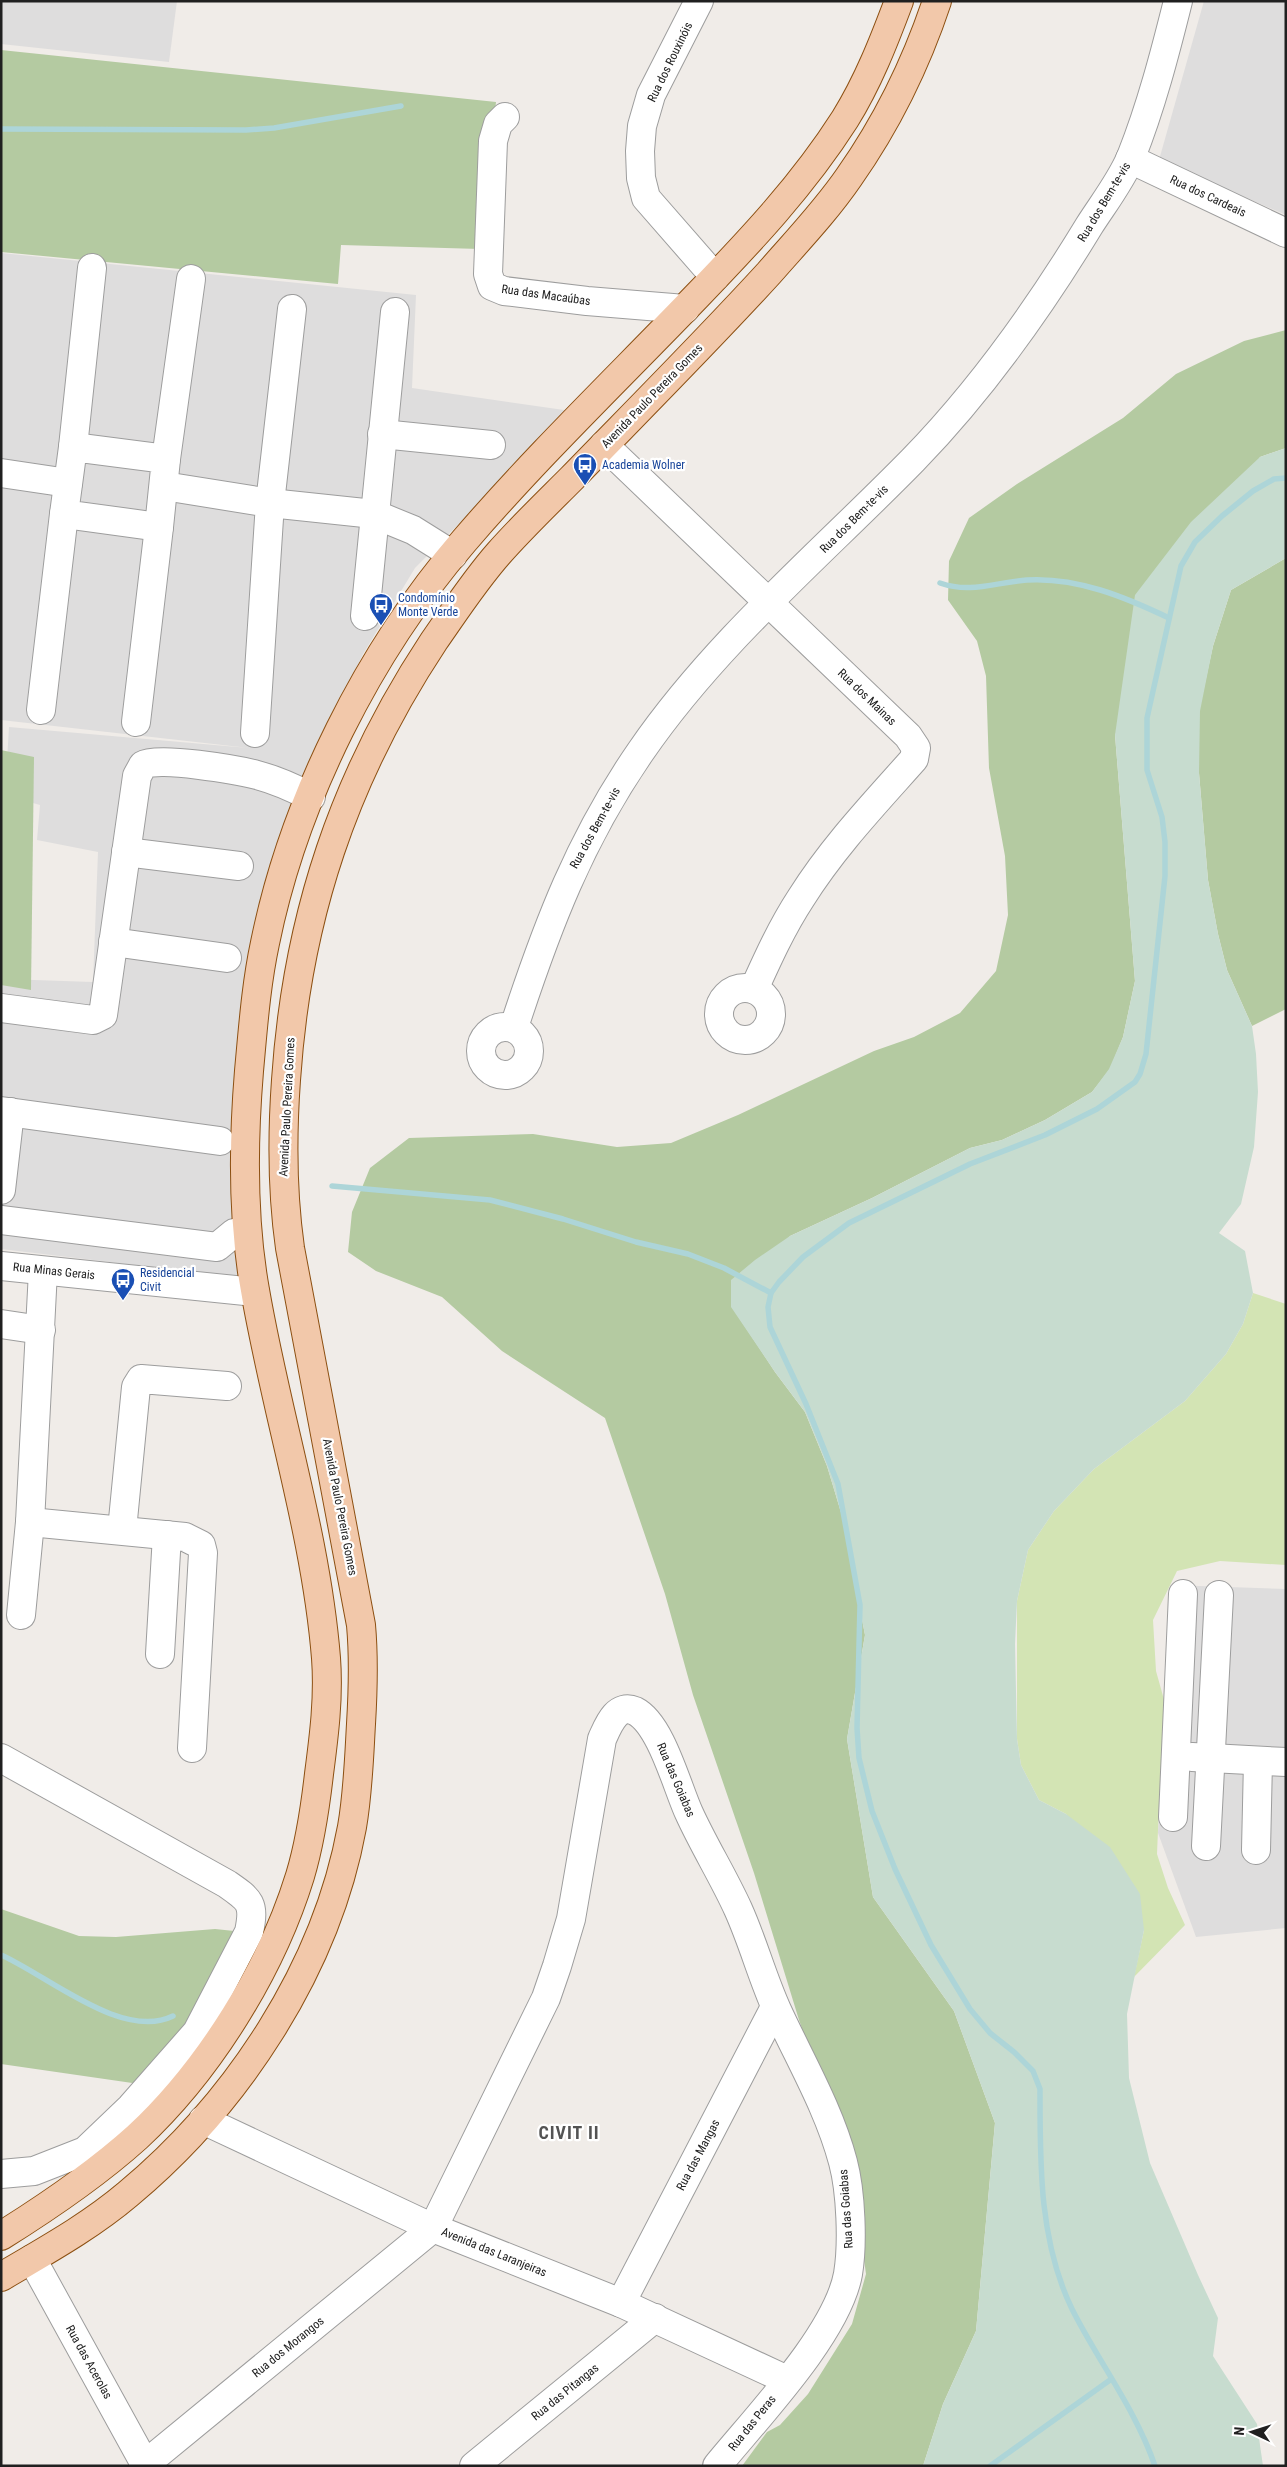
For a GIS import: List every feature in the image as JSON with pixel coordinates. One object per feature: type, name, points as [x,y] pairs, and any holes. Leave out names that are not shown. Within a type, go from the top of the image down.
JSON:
[{"type":"main road","points":[[1,2236],[81,2183],[121,2151],[152,2122],[187,2083],[218,2042],[262,1965],[290,1905],[303,1866],[317,1796],[325,1716],[327,1662],[308,1541],[255,1292],[247,1232],[245,1140],[258,984],[272,909],[298,828],[337,737],[379,658],[421,596],[453,554],[516,484],[685,309],[786,200],[845,118],[873,64],[899,1]]},
{"type":"main road","name":"Avenida Paulo Pereira Gomes","points":[[1,2277],[84,2227],[127,2195],[166,2159],[240,2077],[266,2039],[308,1960],[334,1892],[347,1850],[358,1776],[364,1664],[361,1625],[294,1272],[284,1196],[283,1142],[288,1051],[296,988],[308,922],[335,836],[378,736],[425,655],[466,595],[501,551],[725,321],[832,201],[863,156],[892,108],[919,51],[937,1]]},
{"type":"street","name":"Rua dos Rouxinóis","points":[[699,1],[652,95],[642,126],[640,151],[641,178],[646,198],[715,277]]},
{"type":"street","name":"Rua dos Bem-te-vis","points":[[514,1027],[546,933],[568,879],[608,802],[642,750],[686,692],[770,602],[916,457],[988,376],[1045,298],[1130,159],[1163,61],[1178,1]]},
{"type":"street","name":"Rua das Macaúbas","points":[[505,117],[494,132],[493,141],[488,274],[492,286],[504,291],[587,301],[685,309]]},
{"type":"street","name":"Rua dos Cardeais","points":[[1130,159],[1286,233]]},
{"type":"street","points":[[41,710],[73,447],[92,268]]},
{"type":"street","points":[[136,722],[166,459],[191,280]]},
{"type":"street","points":[[255,733],[270,503],[292,309]]},
{"type":"street","points":[[365,616],[395,312]]},
{"type":"street","points":[[382,434],[491,445]]},
{"type":"street","name":"Rua dos Mainas","points":[[604,445],[908,736],[916,748],[916,753],[842,840],[801,898],[782,930],[754,990]]},
{"type":"street","points":[[73,447],[166,459]]},
{"type":"street","points":[[1,472],[68,483]]},
{"type":"street","points":[[164,486],[270,503],[374,514],[413,530],[453,554]]},
{"type":"street","points":[[64,514],[159,527]]},
{"type":"street","points":[[1,1008],[93,1020],[102,1016],[137,776],[143,765],[156,760],[258,775],[296,789],[311,797]]},
{"type":"street","points":[[126,852],[239,866]]},
{"type":"street","points":[[113,942],[227,958]]},
{"type":"street","points":[[1,1190],[6,1112],[220,1140]]},
{"type":"street","points":[[1,1220],[217,1247],[234,1233],[247,1232]]},
{"type":"street","name":"Rua Minas Gerais","points":[[1,1266],[255,1292]]},
{"type":"street","points":[[21,1615],[30,1522],[43,1271]]},
{"type":"street","points":[[1,1324],[41,1330]]},
{"type":"street","points":[[122,1530],[136,1387],[140,1379],[227,1386]]},
{"type":"street","points":[[30,1522],[185,1537],[201,1544],[203,1553],[192,1748]]},
{"type":"street","points":[[160,1654],[167,1535]]},
{"type":"street","points":[[1172,1817],[1183,1594]]},
{"type":"street","points":[[1206,1846],[1209,1759],[1219,1595]]},
{"type":"street","name":"Rua das Goiabas","points":[[433,2228],[546,1998],[571,1919],[602,1739],[609,1722],[616,1714],[626,1709],[634,1711],[644,1717],[660,1742],[689,1813],[738,1910],[776,2007],[832,2127],[844,2165],[850,2240],[848,2274],[841,2300],[821,2335],[788,2380]]},
{"type":"street","points":[[1175,1756],[1286,1762]]},
{"type":"street","points":[[1,1758],[227,1884],[244,1896],[252,1905],[252,1917],[249,1932],[197,2032],[132,2107],[85,2151],[34,2171],[1,2174]]},
{"type":"street","points":[[1256,1850],[1258,1760]]},
{"type":"street","name":"Rua das Mangas","points":[[621,2303],[776,2007]]},
{"type":"street","name":"Avenida das Laranjeiras","points":[[203,2120],[433,2228],[621,2303],[788,2380]]},
{"type":"street","name":"Rua dos Morangos","points":[[145,2465],[433,2228]]},
{"type":"street","name":"Rua das Acerolas","points":[[32,2259],[145,2465]]},
{"type":"street","name":"Rua das Pitangas","points":[[474,2466],[655,2318]]},
{"type":"street","name":"Rua das Peras","points":[[717,2466],[788,2380]]},
{"type":"shaded area","points":[[1,1],[177,1],[169,62],[1,44]]},
{"type":"shaded area","points":[[1204,1],[1286,1],[1286,215],[1159,160]]},
{"type":"shaded area","name":"Condomínio Monte Verde","points":[[1,253],[416,295],[412,388],[571,411],[415,568],[363,654],[315,754],[266,912],[244,1278],[1,1249],[1,988],[4,979],[93,982],[98,852],[37,840],[40,805],[5,795],[9,727],[249,748],[1,720]]},
{"type":"shaded area","points":[[1170,1585],[1286,1589],[1286,1928],[1196,1937],[1158,1833]]},
{"type":"green space","points":[[1,50],[496,102],[480,249],[341,245],[338,284],[1,252]]},
{"type":"green space","points":[[1286,330],[1286,448],[1260,457],[1115,735],[1135,981],[1123,1037],[1110,1069],[1092,1092],[1045,1120],[1002,1140],[970,1148],[872,1198],[790,1236],[732,1307],[775,1372],[805,1412],[827,1466],[843,1519],[865,1635],[847,1739],[873,1897],[954,2011],[995,2123],[976,2331],[943,2404],[923,2466],[742,2466],[767,2432],[780,2425],[808,2394],[852,2324],[866,2274],[851,2166],[799,2020],[754,1873],[693,1695],[665,1594],[605,1418],[502,1351],[442,1297],[376,1271],[348,1252],[352,1212],[370,1168],[409,1138],[533,1134],[617,1147],[671,1143],[738,1115],[874,1051],[914,1037],[960,1013],[996,971],[1008,915],[1005,856],[989,768],[986,676],[977,641],[948,600],[949,561],[969,518],[1017,484],[1123,418],[1176,374],[1244,341]]},
{"type":"green space","points":[[1286,448],[1286,558],[1231,590],[1213,646],[1200,711],[1199,773],[1208,880],[1227,970],[1252,1026],[1258,1092],[1254,1147],[1241,1204],[1219,1233],[1245,1251],[1253,1293],[1243,1324],[1226,1354],[1185,1401],[1094,1469],[1054,1511],[1028,1550],[1017,1601],[1015,1644],[1017,1739],[1021,1765],[1039,1800],[1066,1814],[1110,1847],[1140,1894],[1144,1930],[1127,2014],[1129,2078],[1150,2163],[1218,2318],[1213,2356],[1257,2424],[1263,2466],[923,2466],[943,2404],[976,2331],[995,2123],[954,2011],[873,1897],[847,1739],[865,1635],[843,1519],[827,1466],[805,1412],[731,1307],[731,1280],[755,1260],[790,1236],[872,1198],[970,1148],[1002,1140],[1045,1120],[1092,1092],[1109,1069],[1123,1037],[1135,981],[1115,735],[1135,595],[1191,522],[1260,457]]},
{"type":"green space","points":[[1286,558],[1286,1009],[1252,1026],[1227,970],[1208,880],[1199,773],[1199,711],[1213,646],[1231,590]]},
{"type":"green space","points":[[1,750],[34,757],[31,990],[1,985]]},
{"type":"green space","points":[[1253,1293],[1286,1304],[1286,1565],[1220,1561],[1177,1571],[1153,1620],[1156,1671],[1168,1714],[1166,1765],[1159,1806],[1157,1854],[1168,1888],[1185,1925],[1134,1977],[1144,1930],[1066,1814],[1039,1800],[1021,1765],[1017,1739],[1017,1601],[1028,1550],[1054,1511],[1094,1469],[1185,1401],[1226,1354],[1243,1324]]},
{"type":"green space","points":[[1,1909],[79,1936],[116,1937],[215,1929],[244,1932],[153,2086],[1,2064]]},
{"type":"waterway","points":[[1,129],[246,130],[274,128],[401,106]]},
{"type":"waterway","points":[[1155,2466],[1138,2425],[1082,2328],[1061,2283],[1047,2229],[1041,2174],[1040,2089],[1033,2071],[1014,2052],[990,2033],[970,2009],[931,1945],[895,1869],[872,1811],[859,1758],[857,1728],[860,1605],[838,1484],[806,1404],[770,1327],[768,1307],[771,1293],[803,1257],[849,1223],[970,1164],[1045,1135],[1097,1109],[1135,1082],[1140,1074],[1146,1054],[1165,876],[1165,842],[1162,817],[1147,770],[1147,718],[1181,566],[1195,542],[1222,516],[1253,491],[1274,479],[1286,478]]},
{"type":"waterway","points":[[940,583],[951,586],[973,587],[1027,580],[1064,582],[1082,585],[1118,596],[1169,618]]},
{"type":"waterway","points":[[332,1186],[490,1200],[563,1219],[636,1242],[688,1254],[724,1268],[771,1293]]},
{"type":"waterway","points":[[1,1955],[20,1964],[62,1990],[108,2013],[131,2020],[153,2021],[173,2016]]},
{"type":"waterway","points":[[990,2466],[1110,2380]]},
{"type":"place","name":"Academia Wolner","points":[[585,486]]},
{"type":"place","name":"Condomínio Monte Verde","points":[[381,626]]},
{"type":"place","name":"Residencial Civit","points":[[123,1301]]},
{"type":"district","name":"CIVIT II","points":[[569,2133]]}]
